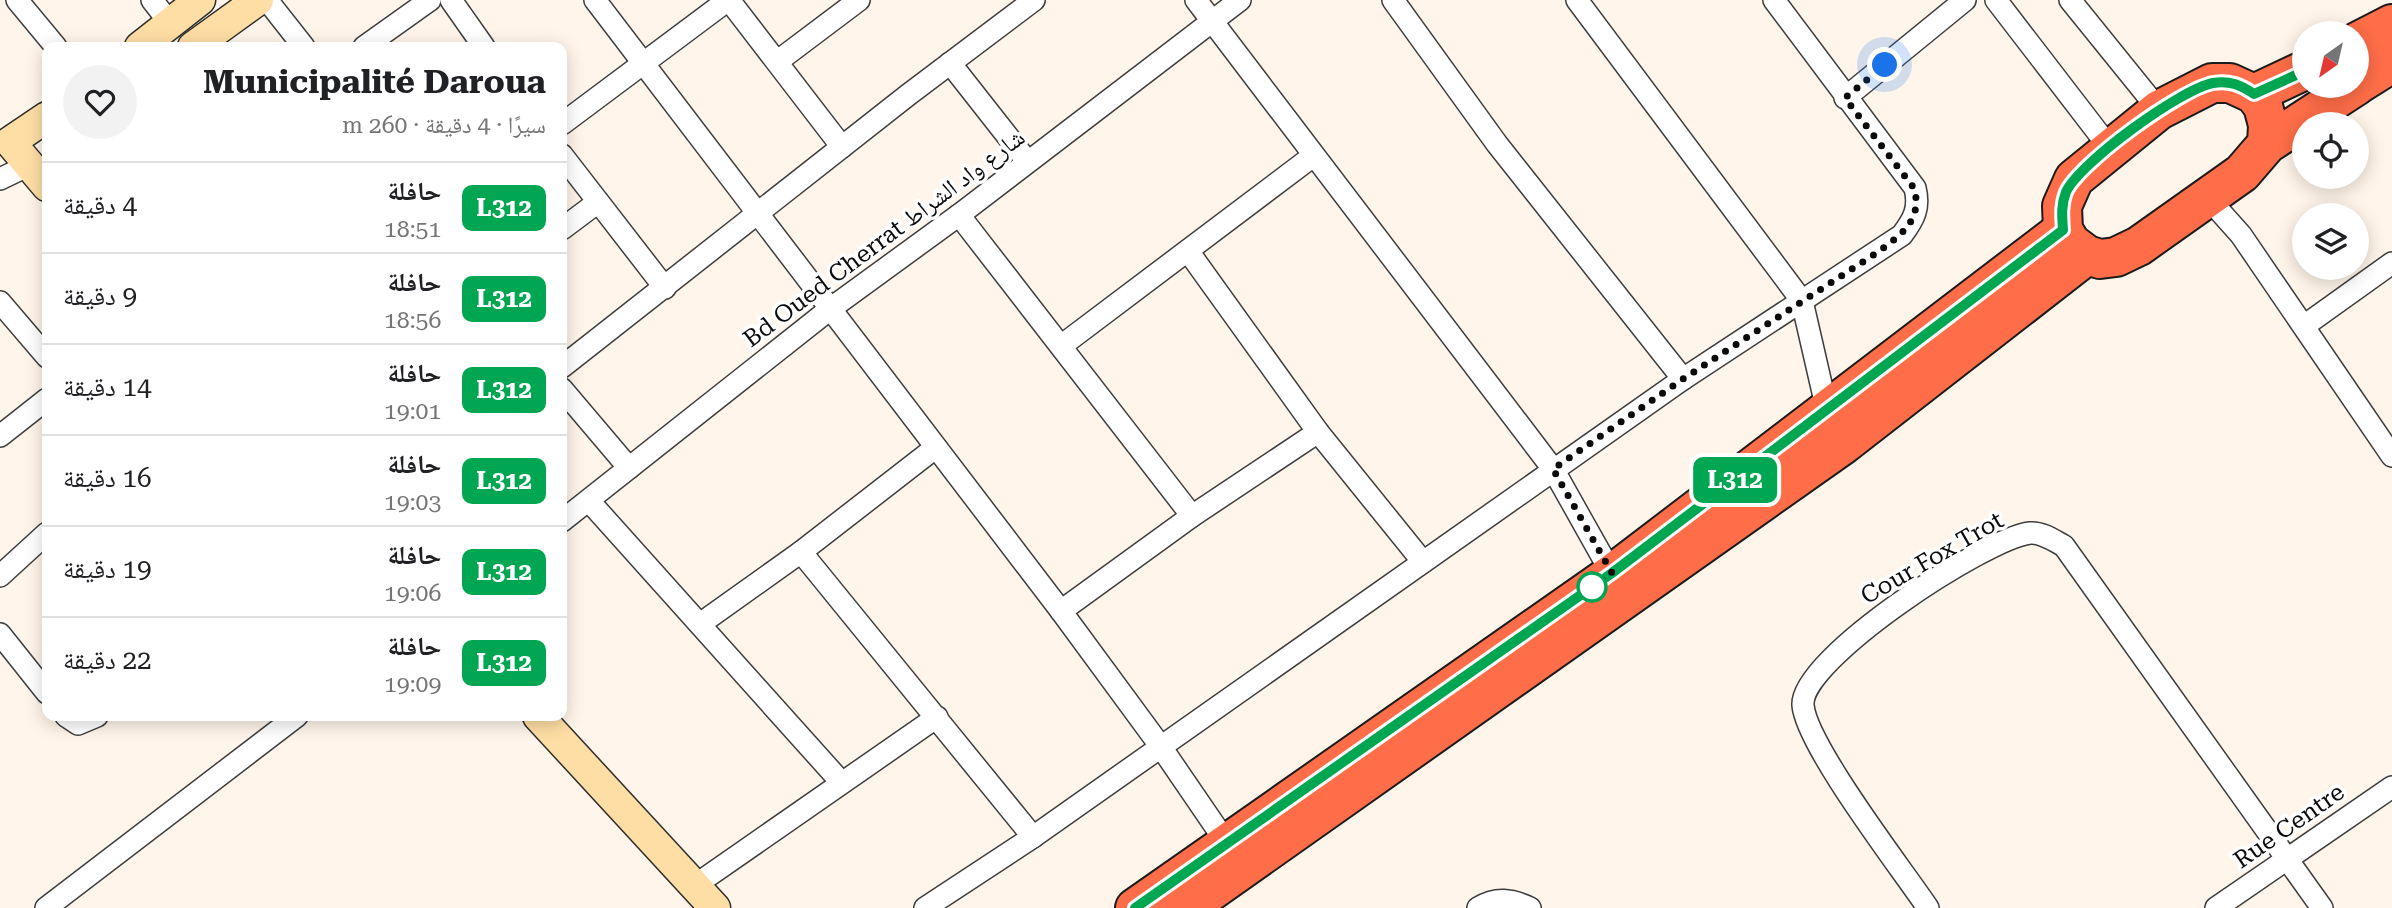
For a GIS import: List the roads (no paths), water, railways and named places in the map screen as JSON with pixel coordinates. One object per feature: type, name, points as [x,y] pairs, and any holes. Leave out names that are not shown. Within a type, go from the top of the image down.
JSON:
[{"type":"highway","points":[[2370,35],[2392,23]]},
{"type":"highway","points":[[2370,76],[2392,62]]},
{"type":"highway","points":[[2254,94],[2292,77]]},
{"type":"highway","points":[[2267,144],[2268,125],[2263,106],[2254,94],[2230,83],[2212,83],[2159,110],[2109,147],[2074,178],[2062,205],[2075,242],[2100,259],[2116,257],[2139,246],[2242,173],[2267,144],[2337,98]]},
{"type":"highway","points":[[1135,908],[1612,573],[1827,410],[2075,242]]},
{"type":"highway","points":[[1187,908],[1844,444],[2075,242]]},
{"type":"street","points":[[17,0],[52,42]]},
{"type":"street","points":[[152,0],[170,23]]},
{"type":"street","points":[[146,42],[200,0]]},
{"type":"street","points":[[200,42],[258,0]]},
{"type":"street","points":[[267,0],[300,42]]},
{"type":"street","points":[[371,42],[430,0]]},
{"type":"street","points":[[450,0],[480,42]]},
{"type":"street","points":[[595,0],[1061,611],[1161,747],[1228,845]]},
{"type":"street","points":[[567,120],[728,0],[778,61],[842,147]]},
{"type":"street","points":[[778,61],[859,0]]},
{"type":"street","points":[[567,363],[1034,0]]},
{"type":"street","points":[[1196,0],[1553,469],[1612,573]]},
{"type":"street","name":"Bd Oued Cherrat شارع واد الشراط","points":[[567,517],[830,309],[959,215],[1240,0]]},
{"type":"street","points":[[1393,0],[1497,144],[1683,379]]},
{"type":"street","points":[[1577,0],[1802,301],[1827,410]]},
{"type":"street","points":[[1845,98],[1965,0]]},
{"type":"street","points":[[1996,0],[2109,147]]},
{"type":"street","points":[[2070,0],[2159,110]]},
{"type":"street","points":[[925,908],[1161,747],[1683,379],[1902,235],[1915,216],[1918,200],[1914,188],[1845,98],[1782,3]]},
{"type":"street","points":[[950,63],[1027,162]]},
{"type":"street","points":[[41,168],[3,140],[42,120]]},
{"type":"street","points":[[1061,346],[1313,156]]},
{"type":"street","points":[[567,162],[665,288]]},
{"type":"street","points":[[0,179],[41,168]]},
{"type":"street","points":[[2208,198],[2241,235],[2392,456]]},
{"type":"street","points":[[567,225],[598,202]]},
{"type":"street","points":[[959,215],[1192,516]]},
{"type":"street","points":[[1188,251],[1318,432],[1423,562]]},
{"type":"street","points":[[2304,326],[2392,263]]},
{"type":"street","points":[[1,306],[42,351]]},
{"type":"street","points":[[567,395],[629,468]]},
{"type":"street","points":[[0,436],[42,403]]},
{"type":"street","points":[[1061,611],[1192,516],[1318,432]]},
{"type":"street","points":[[700,624],[801,552],[935,448]]},
{"type":"street","points":[[589,501],[841,782]]},
{"type":"street","name":"Cour Fox Trot","points":[[1928,908],[1825,757],[1805,722],[1802,701],[1811,681],[1826,662],[1867,625],[1941,577],[2011,538],[2031,532],[2046,536],[2064,546],[2287,859]]},
{"type":"street","points":[[0,576],[42,538]]},
{"type":"street","points":[[801,552],[1033,836]]},
{"type":"street","points":[[0,635],[42,686]]},
{"type":"street","points":[[694,886],[937,717]]},
{"type":"street","points":[[46,908],[290,721]]},
{"type":"street","points":[[543,721],[715,908]]},
{"type":"street","name":"Rue Centre","points":[[2216,908],[2392,787]]},
{"type":"street","points":[[2287,859],[2322,908]]},
{"type":"street","points":[[1478,908],[1490,900],[1514,901],[1530,908]]}]
